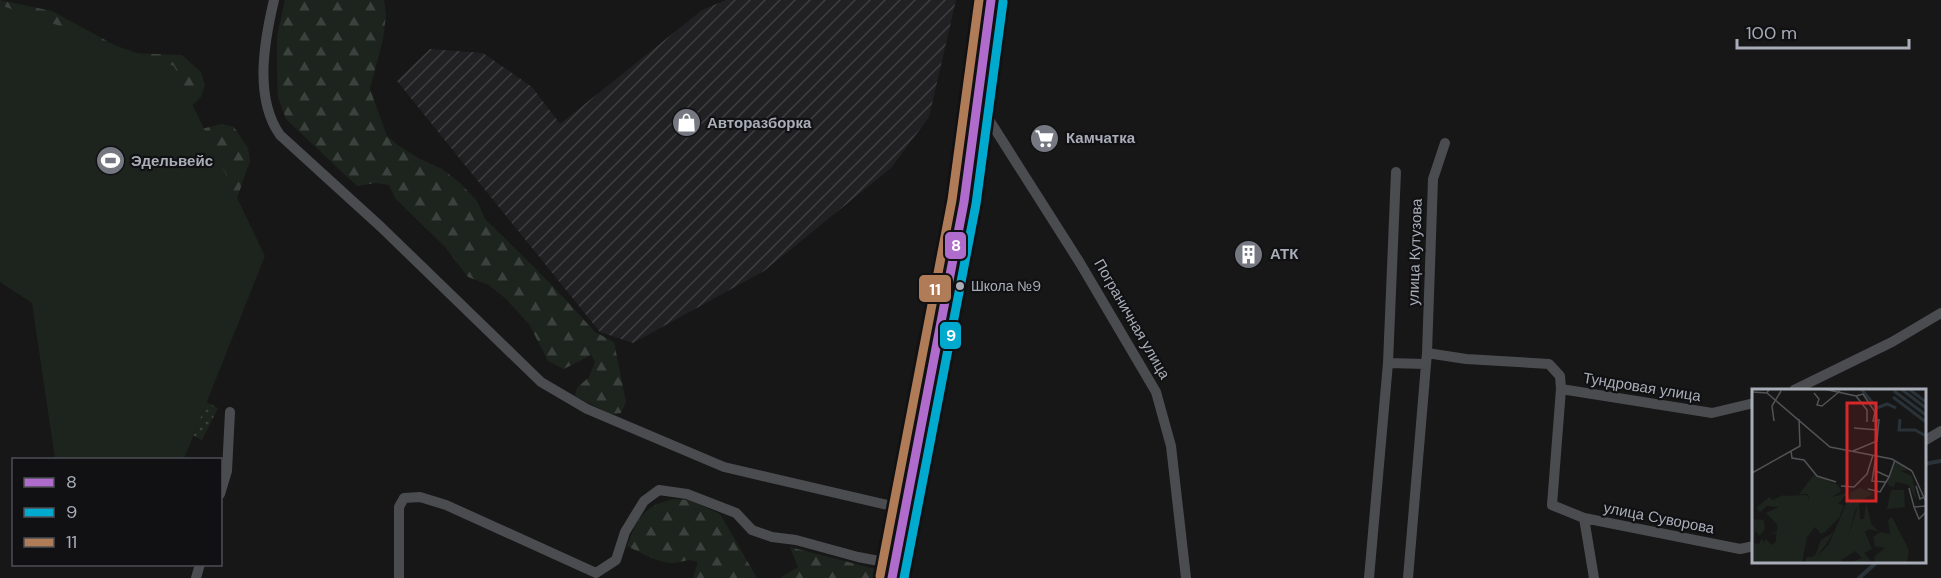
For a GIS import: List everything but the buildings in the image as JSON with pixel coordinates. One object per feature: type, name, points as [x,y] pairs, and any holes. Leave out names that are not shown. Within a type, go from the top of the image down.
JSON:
[{"type":"street","points":[[274,0],[266,47],[264,78],[269,116],[280,135],[381,227],[541,382],[587,409],[724,467],[905,509]]},
{"type":"street","points":[[399,578],[399,507],[404,498],[420,497],[446,505],[596,574],[616,560],[624,532],[644,501],[659,490],[687,494],[736,513],[752,530],[772,537],[796,540],[858,557],[893,571],[964,202],[979,104],[991,0]]},
{"type":"street","name":"Пограничная улица","points":[[979,104],[1080,263],[1156,392],[1171,446],[1186,578]]},
{"type":"street","name":"улица Кутузова","points":[[1408,578],[1426,358],[1433,179],[1445,143]]},
{"type":"street","name":"улица Кутузова","points":[[1369,578],[1388,363],[1396,172]]},
{"type":"street","points":[[1796,389],[1892,342],[1941,313]]},
{"type":"street","points":[[1388,363],[1426,358],[1549,364],[1560,376],[1561,389],[1552,505],[1584,518]]},
{"type":"street","name":"Тундровая улица","points":[[1561,389],[1712,413],[1752,403]]},
{"type":"street","points":[[222,487],[227,471],[231,412]]},
{"type":"street","points":[[1926,440],[1941,431]]},
{"type":"street","name":"улица Суворова","points":[[1594,578],[1584,518],[1740,549],[1752,546]]},
{"type":"shaded area","points":[[726,0],[956,0],[929,117],[891,168],[764,271],[633,343],[600,332],[397,81],[430,49],[483,53],[532,87],[560,124],[702,10]]},
{"type":"green space","points":[[0,0],[52,11],[129,53],[182,55],[201,72],[205,85],[201,97],[183,115],[197,130],[222,124],[234,127],[248,148],[250,161],[237,198],[0,22]]},
{"type":"green space","points":[[285,0],[384,0],[386,15],[383,39],[370,89],[387,136],[420,159],[442,169],[460,183],[477,201],[485,219],[551,284],[595,332],[614,342],[626,402],[621,413],[611,414],[575,396],[577,388],[589,377],[595,362],[591,355],[564,369],[548,361],[529,324],[506,299],[489,285],[468,277],[445,247],[395,198],[389,185],[376,183],[357,186],[286,119],[278,97],[277,69],[277,36]]},
{"type":"green space","name":"Эдельвейс","points":[[0,5],[174,66],[265,256],[184,458],[55,458],[32,303],[0,282]]},
{"type":"green space","points":[[161,379],[218,408],[202,440],[144,411]]},
{"type":"green space","points":[[673,499],[689,500],[720,514],[757,578],[693,578],[698,562],[688,560],[674,563],[663,562],[627,546],[642,515],[655,506]]},
{"type":"green space","points":[[790,547],[879,570],[878,578],[780,578],[798,567]]},
{"type":"waterway","points":[[1926,464],[1941,461]]},
{"type":"waterway","points":[[1859,578],[1876,563]]},
{"type":"transit line","name":"11","points":[[880,576],[952,200],[979,0]]},
{"type":"transit line","name":"8","points":[[892,578],[964,202],[991,0]]},
{"type":"transit line","name":"9","points":[[904,578],[976,204],[1003,2]]},
{"type":"place","name":"Авторазборка","points":[[686,123]]},
{"type":"place","name":"Камчатка","points":[[1045,138]]},
{"type":"place","name":"Эдельвейс","points":[[110,161]]},
{"type":"place","name":"АТК","points":[[1249,254]]},
{"type":"place","name":"Школа №9","points":[[960,286]]}]
